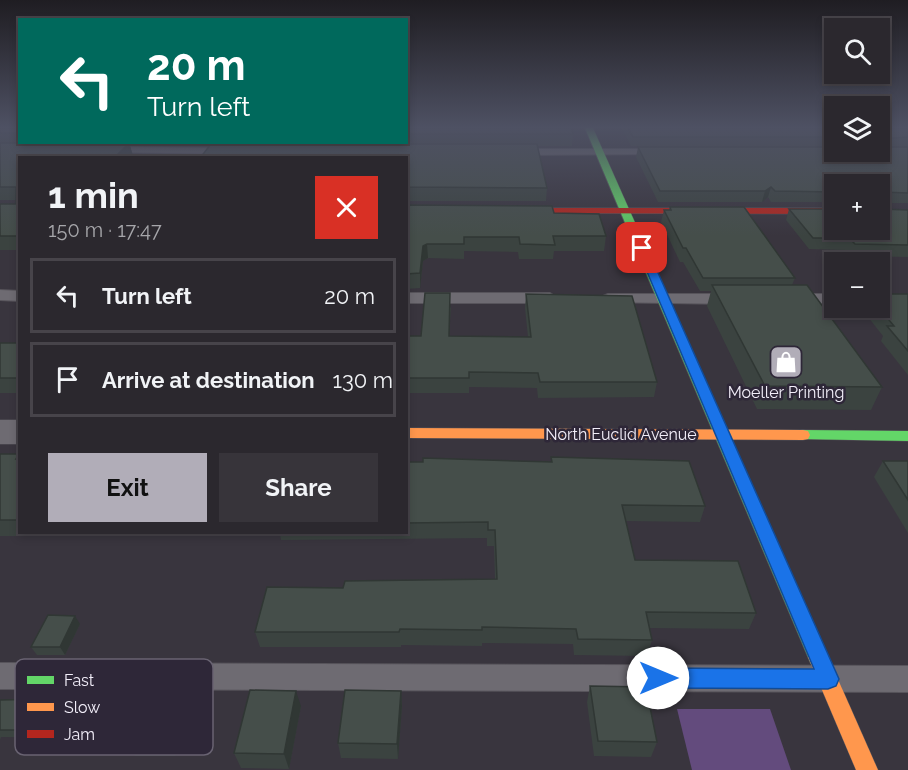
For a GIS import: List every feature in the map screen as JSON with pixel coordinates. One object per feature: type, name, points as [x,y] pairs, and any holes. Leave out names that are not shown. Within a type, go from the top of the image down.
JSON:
[{"type":"main road","points":[[605,164],[867,770]]},
{"type":"main road","points":[[498,210],[824,211]]},
{"type":"main road","name":"North Euclid Avenue","points":[[408,433],[908,436]]},
{"type":"street","points":[[0,432],[18,432]]},
{"type":"lane","points":[[0,296],[18,296]]},
{"type":"lane","points":[[408,298],[561,298]]},
{"type":"lane","points":[[597,298],[754,299]]},
{"type":"lane","points":[[777,299],[824,299]]},
{"type":"lane","points":[[0,676],[15,676]]},
{"type":"lane","points":[[213,677],[908,680]]},
{"type":"shaded area","points":[[677,709],[770,709],[791,770],[692,770]]},
{"type":"building","points":[[0,164],[18,164],[18,236],[0,236],[0,204],[16,204],[16,187],[0,187]]},
{"type":"building","points":[[408,164],[542,164],[547,188],[408,187]]},
{"type":"building","points":[[646,164],[908,164],[908,193],[890,192],[890,174],[824,174],[824,192],[775,191],[771,187],[765,191],[660,191]]},
{"type":"building","points":[[408,205],[552,206],[554,213],[599,214],[606,236],[553,236],[555,245],[520,244],[519,237],[464,237],[464,244],[427,244],[423,246],[420,273],[408,274]]},
{"type":"building","points":[[670,207],[744,207],[795,278],[703,278],[686,248],[683,248],[664,210],[671,210]]},
{"type":"building","points":[[789,209],[824,209],[824,238],[813,238]]},
{"type":"building","points":[[890,209],[908,210],[908,245],[855,244],[851,240],[890,240]]},
{"type":"building","points":[[712,285],[807,285],[824,308],[824,318],[831,318],[882,387],[765,386]]},
{"type":"building","points":[[425,293],[450,293],[449,336],[531,337],[526,294],[632,296],[657,382],[540,382],[538,373],[469,372],[469,378],[408,378],[408,336],[421,336]]},
{"type":"building","points":[[890,294],[908,294],[908,351],[887,326],[894,326],[887,318],[890,318]]},
{"type":"building","points":[[0,343],[18,343],[18,378],[0,378]]},
{"type":"building","points":[[0,454],[18,454],[16,459],[18,459],[18,520],[0,520]]},
{"type":"building","points":[[551,457],[689,461],[705,506],[622,505],[635,560],[738,561],[756,613],[646,612],[652,640],[578,639],[576,629],[482,627],[482,630],[400,629],[399,632],[255,632],[267,587],[343,588],[345,581],[497,579],[495,530],[488,530],[488,522],[408,523],[408,462],[423,462],[423,458],[552,462]]},
{"type":"building","points":[[883,461],[908,461],[908,500]]},
{"type":"building","points":[[48,615],[75,616],[60,647],[31,647]]},
{"type":"building","points":[[590,686],[646,687],[657,742],[598,741]]},
{"type":"building","points":[[250,690],[296,691],[284,754],[234,753]]},
{"type":"building","points":[[345,690],[401,691],[397,744],[338,743]]},
{"type":"building","points":[[0,700],[15,700],[15,730],[0,730]]},
{"type":"traffic: fast","points":[[605,164],[818,657]]},
{"type":"traffic: fast","points":[[803,435],[908,436]]},
{"type":"traffic: slow","points":[[408,433],[803,435]]},
{"type":"traffic: slow","points":[[818,657],[867,770]]},
{"type":"traffic: jam","points":[[509,210],[824,211]]},
{"type":"place","name":"Moeller Printing","points":[[786,362]]},
{"type":"route","points":[[642,248],[828,679],[658,678]]}]
